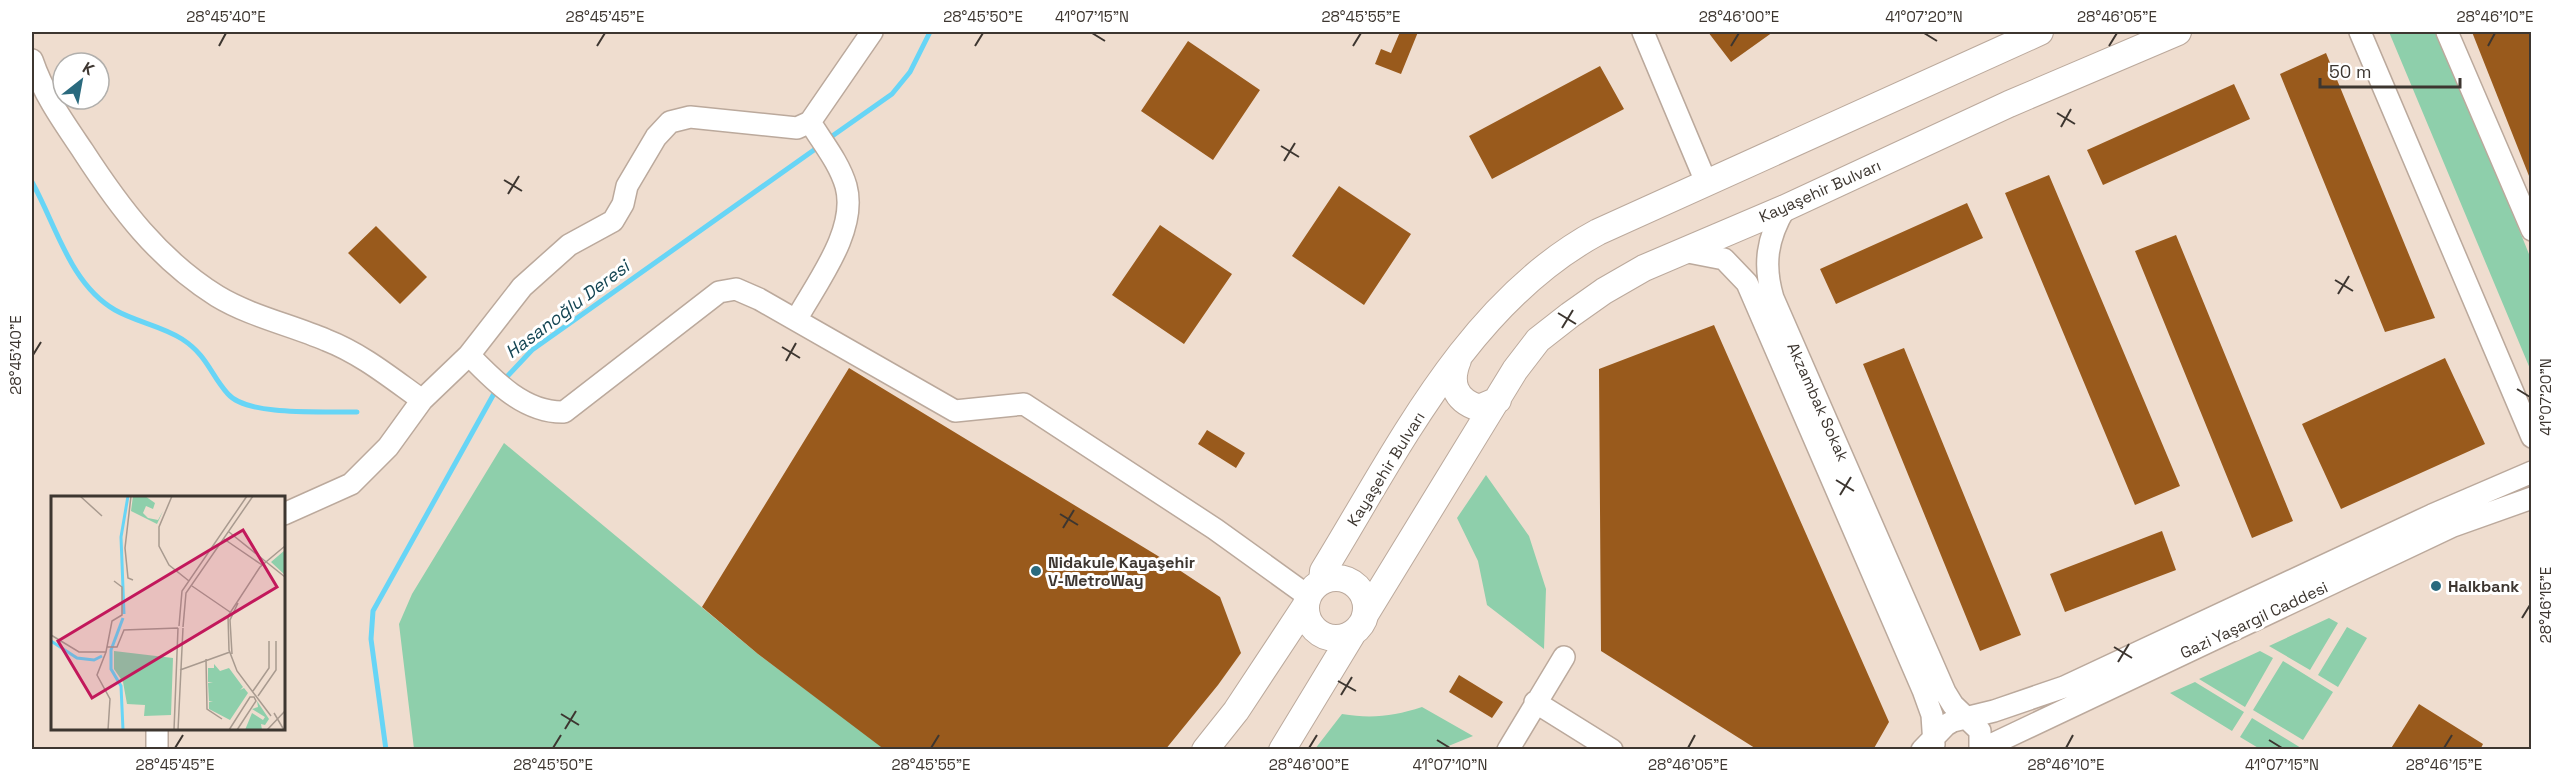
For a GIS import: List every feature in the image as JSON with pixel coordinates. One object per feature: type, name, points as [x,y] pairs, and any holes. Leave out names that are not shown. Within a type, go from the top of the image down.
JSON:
[{"type":"main road","name":"Kayaşehir Bulvarı","points":[[1205,750],[1236,711],[1312,594],[1323,571],[1431,397],[1458,359],[1517,292],[1543,267],[1569,248],[1706,182],[2040,32]]},
{"type":"main road","name":"Kayaşehir Bulvarı","points":[[1281,750],[1515,370],[1538,340],[1613,286],[1683,251],[1785,208],[2009,104],[2178,32]]},
{"type":"main road","points":[[1458,359],[1452,373],[1453,383],[1461,399],[1479,408],[1498,400]]},
{"type":"main road","points":[[1331,578],[1351,582],[1364,598],[1359,624],[1335,638],[1317,631],[1306,615],[1312,594],[1331,578]]},
{"type":"street","points":[[820,137],[872,32]]},
{"type":"street","points":[[1643,32],[1706,182]]},
{"type":"street","points":[[2360,32],[2532,437]]},
{"type":"street","points":[[2447,32],[2532,230]]},
{"type":"street","points":[[32,60],[42,90],[120,207],[150,243],[184,273],[219,297],[329,341],[366,359],[422,400]]},
{"type":"street","points":[[285,514],[351,484],[388,447],[422,400],[469,355],[522,287],[569,245],[614,221],[623,204],[627,186],[656,137],[670,122],[690,117],[797,128],[820,137],[846,185],[849,210],[845,233],[796,320]]},
{"type":"street","name":"Akzambak Sokak","points":[[1785,208],[1767,248],[1768,281],[1773,298],[1945,692],[1980,731],[1980,749]]},
{"type":"street","name":"Akzambak Sokak","points":[[1683,251],[1724,259],[1747,283],[1923,690],[1932,714],[1930,745]]},
{"type":"street","points":[[469,355],[486,373],[520,401],[548,412],[564,412],[719,292],[736,289],[796,320],[955,411],[1024,404],[1312,594]]},
{"type":"street","points":[[1930,745],[1946,725],[2064,687],[2347,565],[2532,472]]},
{"type":"street","name":"Gazi Yaşargil Caddesi","points":[[1980,749],[2347,565],[2532,498]]},
{"type":"street","points":[[1508,750],[1564,657]]},
{"type":"street","points":[[1535,702],[1612,750]]},
{"type":"street","points":[[157,730],[157,750]]},
{"type":"green space","points":[[2389,32],[2439,32],[2531,259],[2531,371]]},
{"type":"green space","points":[[504,443],[758,654],[885,749],[414,749],[399,624],[412,594]]},
{"type":"green space","points":[[1486,475],[1529,536],[1546,589],[1544,649],[1487,605],[1478,561],[1457,518]]},
{"type":"green space","points":[[2329,618],[2338,623],[2310,670],[2269,646]]},
{"type":"green space","points":[[2347,627],[2367,638],[2338,687],[2318,675]]},
{"type":"green space","points":[[2260,651],[2273,658],[2245,707],[2199,679]]},
{"type":"green space","points":[[2283,661],[2333,692],[2303,740],[2253,710]]},
{"type":"green space","points":[[2195,682],[2244,712],[2232,731],[2170,693]]},
{"type":"green space","points":[[1422,707],[1473,736],[1441,749],[1315,749],[1342,714],[1383,716]]},
{"type":"green space","points":[[2252,718],[2301,748],[2260,749],[2240,737]]},
{"type":"building","points":[[1400,32],[1418,32],[1401,74],[1375,64],[1381,49],[1391,53]]},
{"type":"building","points":[[1708,32],[1773,32],[1731,62]]},
{"type":"building","points":[[2472,32],[2532,32],[2532,181],[2531,181]]},
{"type":"building","points":[[1188,41],[1260,90],[1213,160],[1141,111]]},
{"type":"building","points":[[2326,53],[2435,318],[2385,332],[2280,74]]},
{"type":"building","points":[[1600,66],[1624,109],[1492,179],[1469,136]]},
{"type":"building","points":[[2234,84],[2250,119],[2103,185],[2087,150]]},
{"type":"building","points":[[2049,175],[2180,486],[2135,505],[2005,193]]},
{"type":"building","points":[[1339,186],[1411,234],[1364,305],[1292,256]]},
{"type":"building","points":[[1967,203],[1983,238],[1836,304],[1820,269]]},
{"type":"building","points":[[1160,225],[1232,274],[1184,344],[1112,295]]},
{"type":"building","points":[[376,226],[427,277],[400,304],[348,253]]},
{"type":"building","points":[[2176,235],[2293,521],[2252,538],[2135,251]]},
{"type":"building","points":[[1714,325],[1889,722],[1873,750],[1758,750],[1601,651],[1599,369]]},
{"type":"building","points":[[1904,348],[2021,635],[1980,651],[1863,364]]},
{"type":"building","points":[[2445,358],[2485,444],[2341,509],[2302,424]]},
{"type":"building","name":"Nidakule Kayaşehir V-MetroWay","points":[[849,368],[1158,556],[1220,597],[1241,653],[1165,750],[885,750],[758,654],[702,607]]},
{"type":"building","points":[[1207,430],[1245,453],[1236,468],[1198,444]]},
{"type":"building","points":[[2162,531],[2176,570],[2065,612],[2050,574]]},
{"type":"building","points":[[1459,675],[1503,702],[1492,718],[1449,692]]},
{"type":"building","points":[[2419,704],[2483,744],[2480,750],[2390,750]]},
{"type":"waterway","name":"Hasanoğlu Deresi","points":[[828,139],[892,94],[910,72],[930,32]]},
{"type":"waterway","name":"Hasanoğlu Deresi","points":[[502,382],[532,350],[821,145]]},
{"type":"waterway","points":[[32,182],[66,252],[86,285],[99,299],[115,310],[166,331],[191,345],[228,394],[238,401],[270,410],[357,412]]},
{"type":"waterway","name":"Hasanoğlu Deresi","points":[[386,750],[371,639],[373,611],[496,390]]},
{"type":"place","name":"Nidakule Kayaşehir V-MetroWay","points":[[1036,571]]},
{"type":"place","name":"Halkbank","points":[[2436,586]]}]
